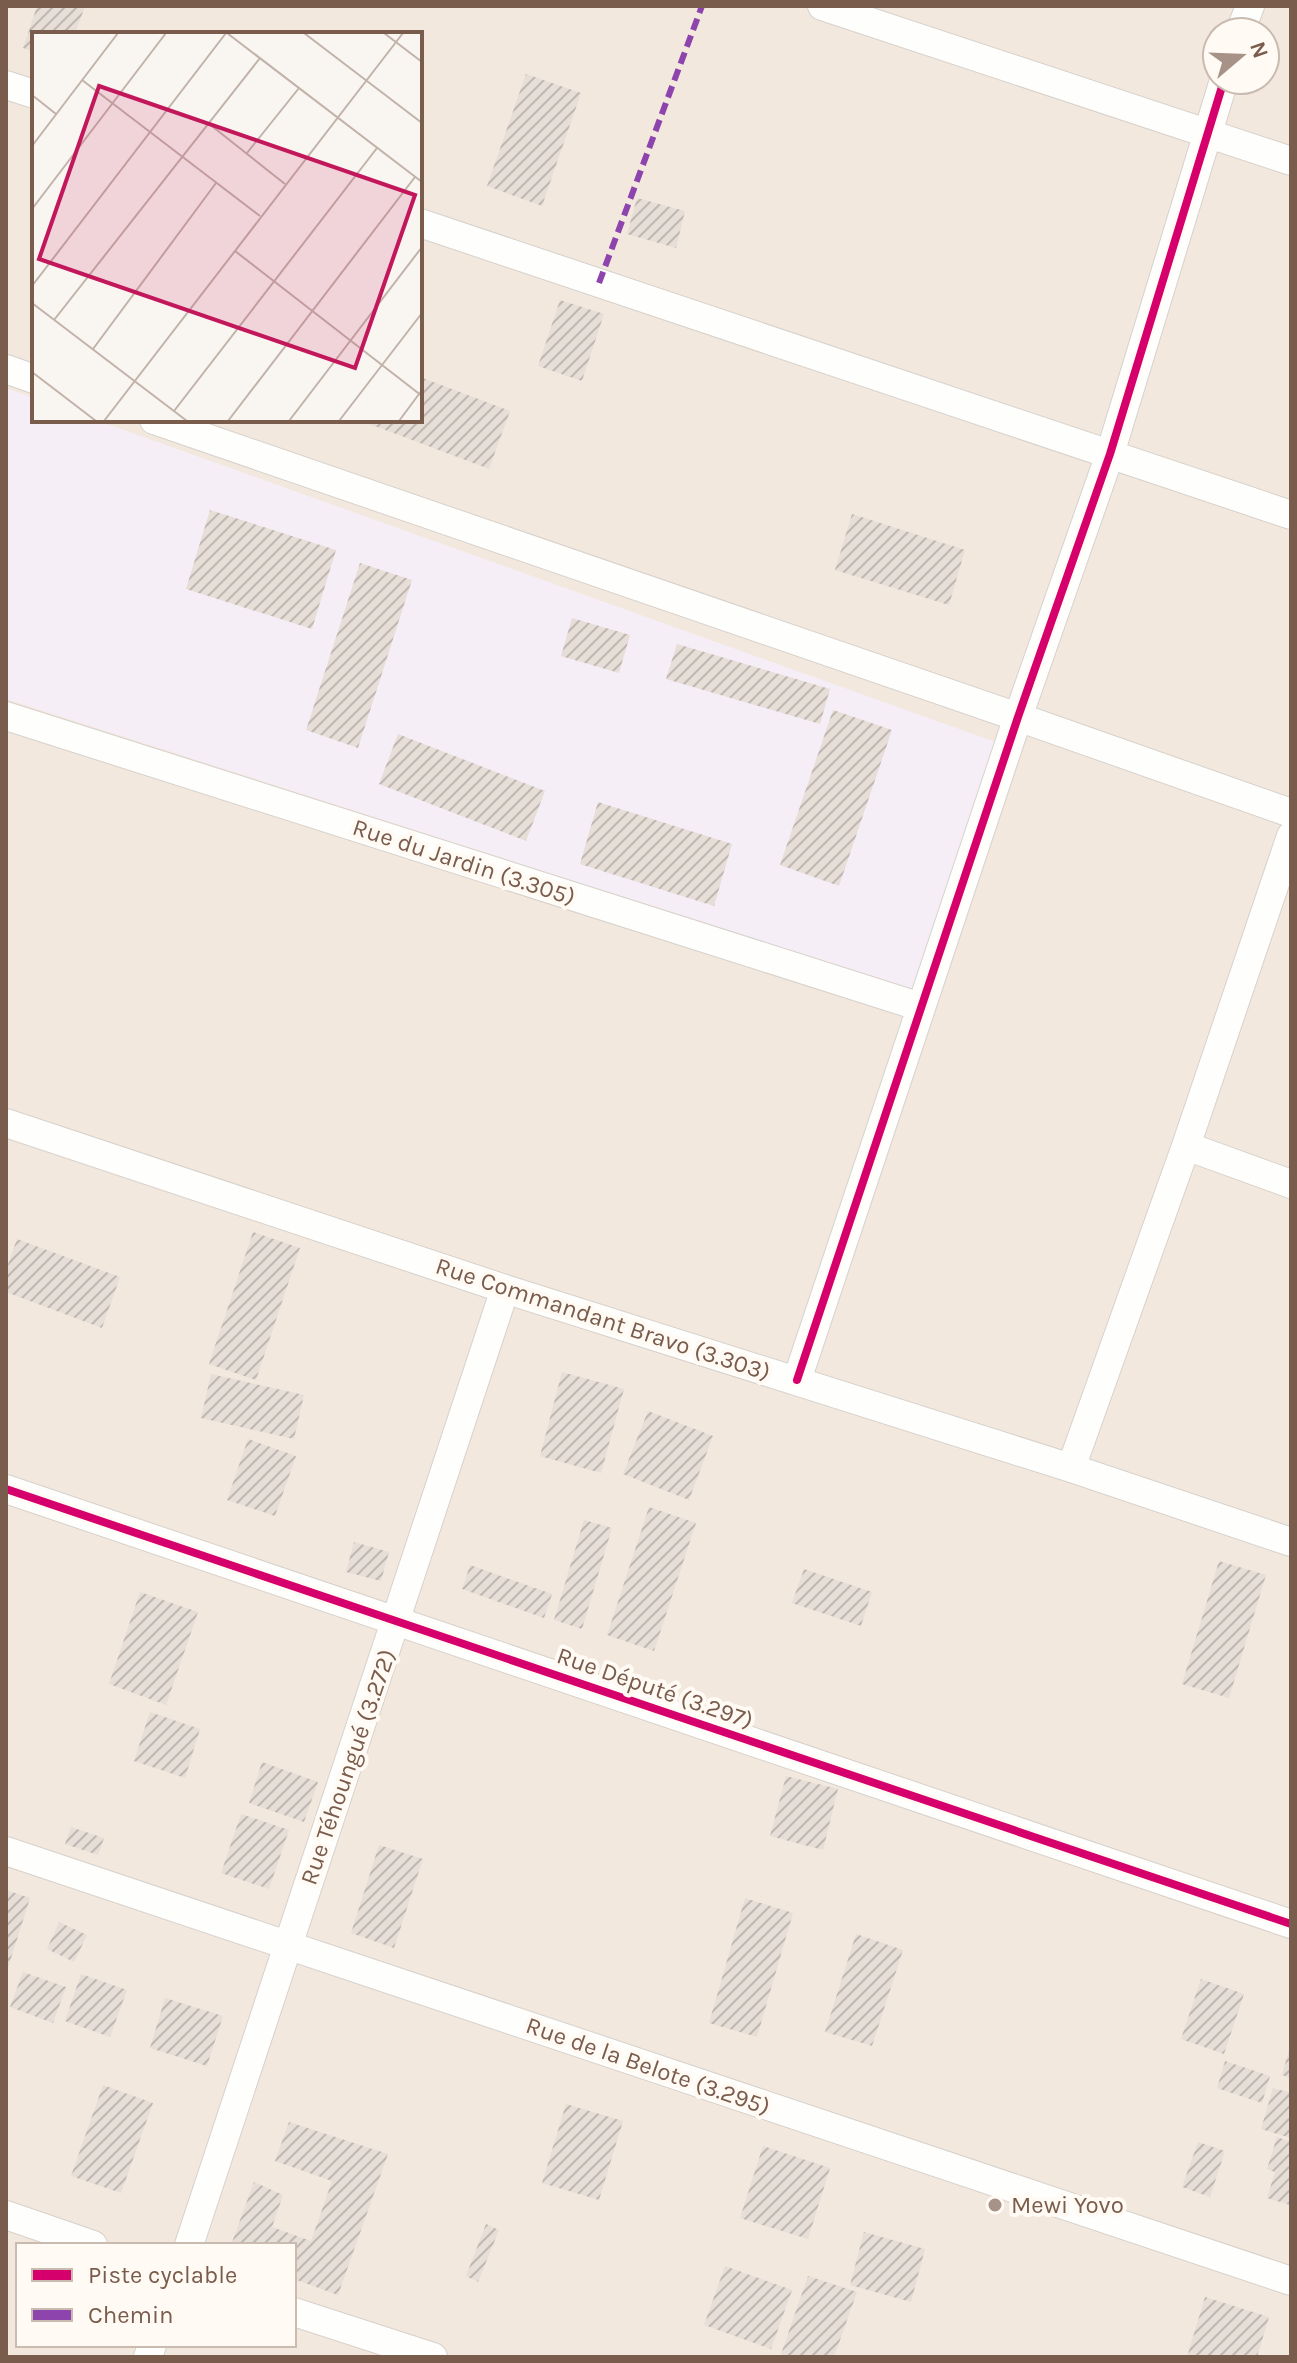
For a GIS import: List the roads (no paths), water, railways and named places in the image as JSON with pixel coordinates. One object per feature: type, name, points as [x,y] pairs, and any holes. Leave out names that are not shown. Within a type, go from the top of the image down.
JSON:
[{"type":"street","points":[[822,6],[1291,161]]},
{"type":"street","points":[[6,85],[32,93]]},
{"type":"street","points":[[797,1380],[1018,717],[1110,454],[1219,96]]},
{"type":"street","points":[[422,224],[1291,515]]},
{"type":"street","points":[[6,369],[32,378]]},
{"type":"street","points":[[160,422],[1291,813]]},
{"type":"street","name":"Rue du Jardin (3.305)","points":[[6,716],[921,1007]]},
{"type":"street","points":[[1071,1468],[1186,1146],[1291,836]]},
{"type":"street","name":"Rue Commandant Bravo (3.303)","points":[[6,1123],[505,1289],[1071,1468],[1291,1542]]},
{"type":"street","points":[[1186,1146],[1291,1184]]},
{"type":"street","name":"Rue Téhoungué (3.272)","points":[[190,2243],[505,1289]]},
{"type":"street","name":"Rue Député (3.297)","points":[[6,1489],[1291,1924]]},
{"type":"street","name":"Rue de la Belote (3.295)","points":[[6,1851],[1291,2281]]},
{"type":"street","points":[[6,2215],[87,2243]]},
{"type":"street","points":[[296,2313],[433,2357]]},
{"type":"place","name":"Mewi Yovo","points":[[995,2205]]}]
